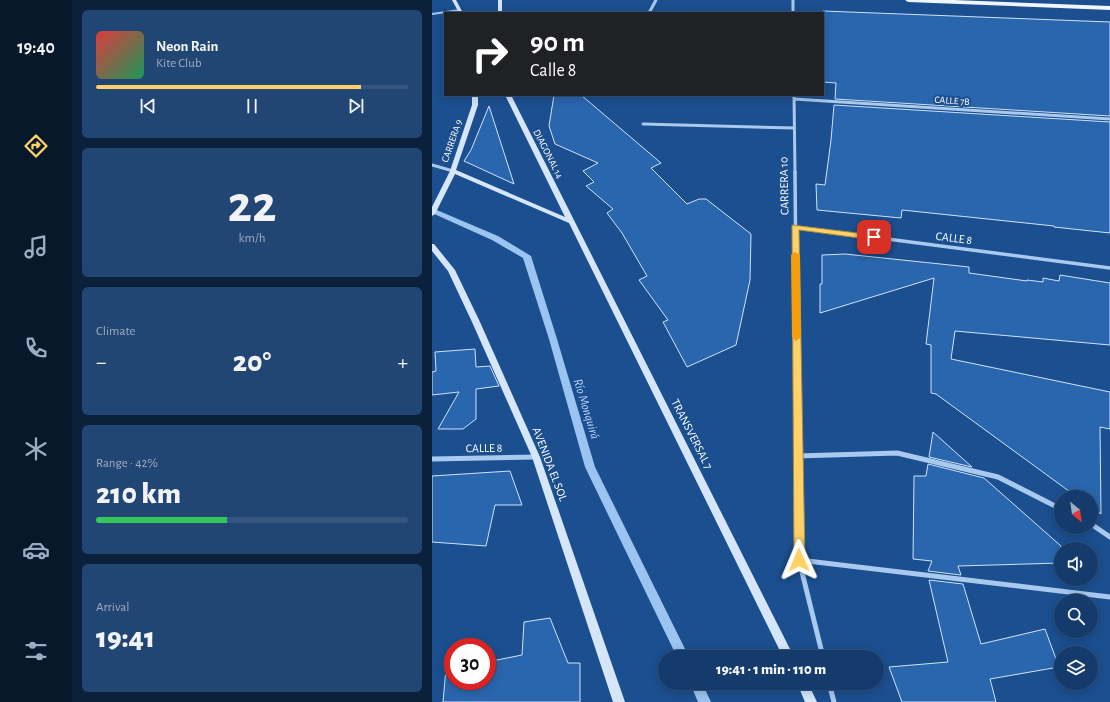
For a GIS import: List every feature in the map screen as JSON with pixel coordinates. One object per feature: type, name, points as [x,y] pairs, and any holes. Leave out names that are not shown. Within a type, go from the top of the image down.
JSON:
[{"type":"main road","points":[[908,0],[1110,8]]},
{"type":"street","points":[[454,0],[461,11]]},
{"type":"street","points":[[500,0],[500,12]]},
{"type":"street","points":[[650,12],[656,0]]},
{"type":"street","points":[[793,0],[793,12]]},
{"type":"street","name":"CARRERA 9","points":[[432,214],[452,171],[475,105],[475,96]]},
{"type":"street","name":"DIAGONAL 14","points":[[509,96],[572,222]]},
{"type":"street","name":"CALLE 7B","points":[[794,97],[1110,119]]},
{"type":"street","name":"CARRERA 10","points":[[794,97],[799,560],[821,650]]},
{"type":"street","points":[[643,124],[794,128]]},
{"type":"street","points":[[432,165],[452,171],[572,222]]},
{"type":"street","name":"TRANSVERSAL 7","points":[[572,222],[786,650]]},
{"type":"street","name":"CALLE 8","points":[[795,227],[1110,268]]},
{"type":"street","name":"AVENIDA EL SOL","points":[[432,246],[451,270],[476,322],[536,457],[619,702]]},
{"type":"street","points":[[797,456],[897,453],[998,477],[1054,505]]},
{"type":"street","name":"CALLE 8","points":[[432,459],[536,457]]},
{"type":"street","points":[[1098,527],[1110,537]]},
{"type":"street","points":[[799,560],[1110,597]]},
{"type":"street","points":[[805,690],[811,702]]},
{"type":"street","points":[[831,690],[834,702]]},
{"type":"lane","points":[[432,14],[444,13]]},
{"type":"building","points":[[823,12],[1110,22],[1110,116],[835,99],[836,83],[824,82]]},
{"type":"building","points":[[554,96],[582,96],[661,163],[651,168],[687,204],[699,199],[706,199],[751,234],[750,280],[736,345],[687,367],[663,322],[668,320],[639,280],[647,276],[622,233],[607,213],[613,209],[586,186],[594,182],[583,171],[598,163],[555,144],[549,126]]},
{"type":"building","points":[[834,105],[1110,122],[1110,233],[902,210],[901,218],[817,210],[816,184],[825,185]]},
{"type":"building","points":[[489,106],[514,184],[464,161],[471,150]]},
{"type":"building","points":[[845,254],[969,267],[969,273],[1027,281],[1043,282],[1043,278],[1059,281],[1060,275],[1110,283],[1110,345],[955,331],[951,359],[1110,392],[1110,429],[1100,427],[1101,514],[1098,512],[1098,490],[1067,490],[936,394],[931,393],[931,345],[926,344],[934,278],[820,313],[822,255]]},
{"type":"building","points":[[475,349],[476,367],[490,366],[499,386],[476,389],[476,419],[463,429],[438,429],[459,392],[432,395],[432,372],[436,371],[435,352]]},
{"type":"building","points":[[933,432],[972,467],[929,457]]},
{"type":"building","points":[[928,464],[984,478],[1056,542],[1054,542],[1054,563],[958,566],[961,575],[928,571],[932,561],[913,559],[914,476],[926,476]]},
{"type":"building","points":[[510,471],[522,505],[495,505],[486,546],[432,542],[432,476]]},
{"type":"building","points":[[929,580],[963,584],[981,644],[1045,629],[1054,653],[1054,668],[990,679],[996,702],[902,702],[889,667],[948,662]]},
{"type":"building","points":[[550,618],[568,663],[580,663],[580,702],[443,702],[444,690],[496,690],[496,660],[522,655],[524,622]]},
{"type":"waterway","name":"Río Monquirá","points":[[432,210],[495,238],[527,256],[590,467],[680,650]]},
{"type":"waterway","name":"Río Monquirá","points":[[699,690],[705,702]]},
{"type":"slow traffic","points":[[795,255],[796,337]]},
{"type":"route","points":[[799,560],[795,227],[874,237]]}]
